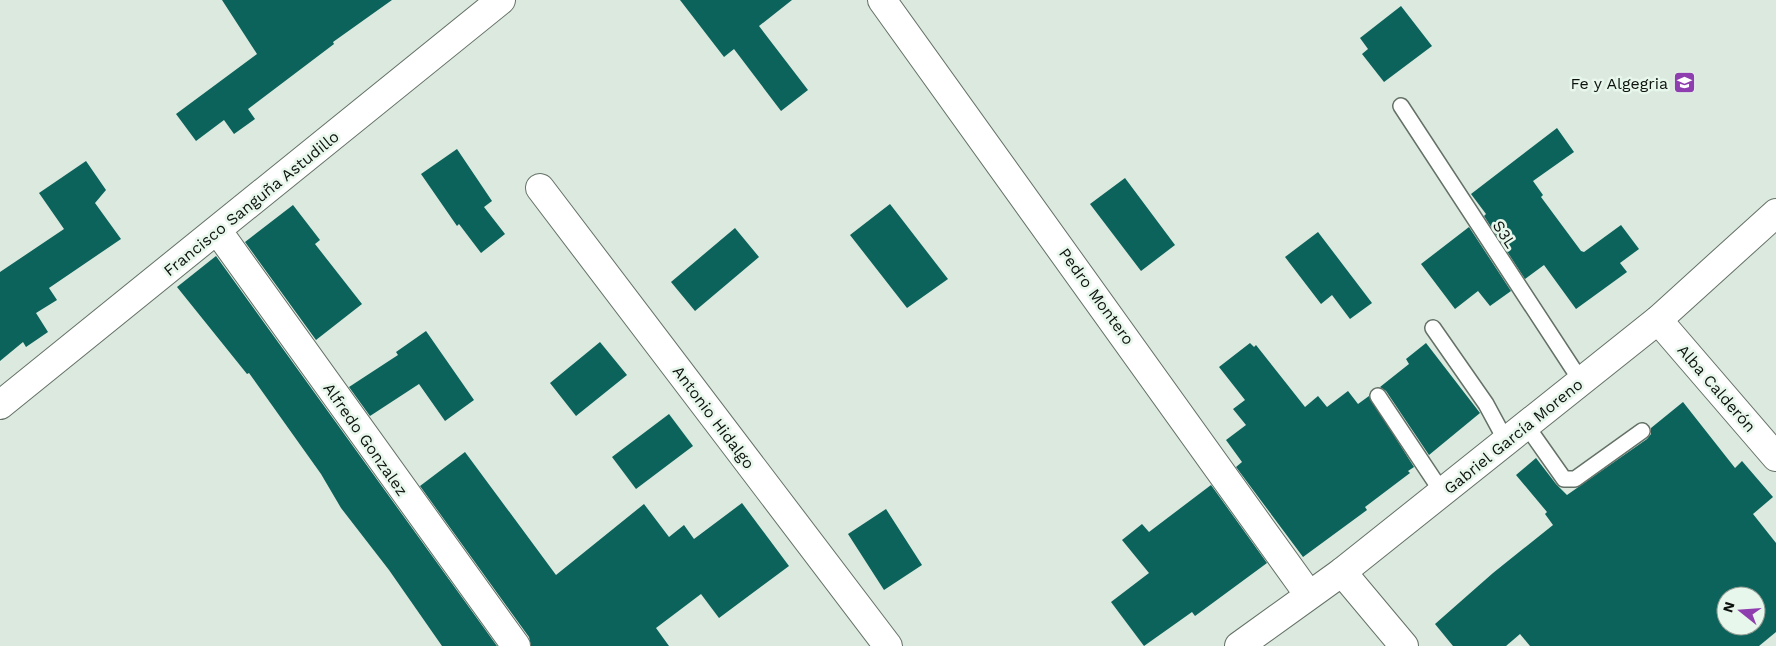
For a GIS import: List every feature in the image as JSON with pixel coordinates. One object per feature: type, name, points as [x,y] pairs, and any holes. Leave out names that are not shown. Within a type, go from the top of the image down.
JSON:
[{"type":"street","name":"Francisco Sanguña Astudillo","points":[[0,405],[500,0]]},
{"type":"street","name":"Pedro Montero","points":[[882,0],[1309,594]]},
{"type":"street","name":"Antonio Hidalgo","points":[[540,188],[888,646]]},
{"type":"street","name":"Gabriel García Moreno","points":[[1239,646],[1342,572],[1658,320],[1776,213]]},
{"type":"street","name":"Alfredo Gonzalez","points":[[217,230],[425,522],[516,646]]},
{"type":"street","name":"Alba Calderón","points":[[1658,320],[1776,457]]},
{"type":"street","points":[[1342,572],[1404,646]]},
{"type":"lane","name":"S3L","points":[[1400,106],[1581,381]]},
{"type":"lane","points":[[1433,328],[1486,404],[1564,480],[1575,479],[1642,431]]},
{"type":"lane","points":[[1378,396],[1442,492]]},
{"type":"building","points":[[222,0],[392,0],[333,42],[334,44],[248,109],[255,119],[234,134],[224,120],[196,141],[176,114],[257,54]]},
{"type":"building","points":[[680,0],[792,0],[759,26],[808,90],[781,111],[734,49],[724,57]]},
{"type":"building","points":[[1401,6],[1432,46],[1384,82],[1362,54],[1368,49],[1360,38]]},
{"type":"building","points":[[1557,128],[1574,152],[1533,181],[1543,195],[1541,197],[1581,251],[1584,252],[1621,225],[1639,249],[1620,263],[1627,272],[1576,309],[1544,265],[1525,279],[1484,216],[1486,214],[1471,194]]},
{"type":"building","points":[[457,149],[492,201],[484,207],[505,234],[481,253],[459,224],[457,226],[421,174]]},
{"type":"building","points":[[86,161],[106,190],[95,203],[121,239],[49,288],[57,300],[36,313],[48,332],[26,347],[23,342],[0,361],[0,272],[64,229],[39,193]]},
{"type":"building","points":[[1125,178],[1175,245],[1141,271],[1090,204]]},
{"type":"building","points":[[890,204],[948,279],[907,308],[850,235]]},
{"type":"building","points":[[293,205],[320,240],[315,244],[362,304],[316,340],[245,242]]},
{"type":"building","points":[[1469,227],[1511,291],[1490,306],[1478,291],[1455,309],[1421,264]]},
{"type":"building","points":[[735,228],[759,257],[695,311],[671,282]]},
{"type":"building","points":[[1318,232],[1372,303],[1350,319],[1332,295],[1321,304],[1285,257]]},
{"type":"building","points":[[216,256],[497,646],[442,646],[389,570],[341,508],[321,474],[249,373],[247,374],[177,287]]},
{"type":"building","points":[[426,331],[474,400],[445,421],[419,384],[370,416],[349,387],[398,355],[396,352]]},
{"type":"building","points":[[600,342],[627,375],[576,416],[550,383]]},
{"type":"building","points":[[1250,343],[1254,347],[1256,345],[1305,407],[1318,396],[1327,407],[1348,391],[1358,404],[1369,396],[1414,467],[1408,471],[1410,473],[1365,507],[1367,510],[1303,557],[1236,467],[1242,462],[1226,440],[1246,425],[1233,409],[1245,400],[1219,367]]},
{"type":"building","points":[[1426,343],[1480,413],[1429,455],[1386,391],[1380,387],[1409,364],[1406,359]]},
{"type":"building","points":[[1683,402],[1735,468],[1742,461],[1773,497],[1753,514],[1776,543],[1776,632],[1759,646],[1530,646],[1520,634],[1506,646],[1453,646],[1435,624],[1493,573],[1553,525],[1545,514],[1547,512],[1516,475],[1536,458],[1567,495],[1647,439],[1651,434],[1651,428]]},
{"type":"building","points":[[669,414],[693,446],[636,489],[612,457]]},
{"type":"building","points":[[465,452],[556,575],[644,504],[669,537],[684,525],[694,539],[742,503],[789,566],[719,618],[701,594],[656,628],[669,646],[531,646],[529,637],[420,486]]},
{"type":"building","points":[[1211,485],[1267,563],[1195,616],[1192,612],[1144,646],[1111,602],[1149,573],[1122,540],[1142,524],[1149,532]]},
{"type":"building","points":[[886,509],[922,565],[884,590],[848,534]]},
{"type":"place","name":"Fe y Algegria","points":[[1684,83]]}]
